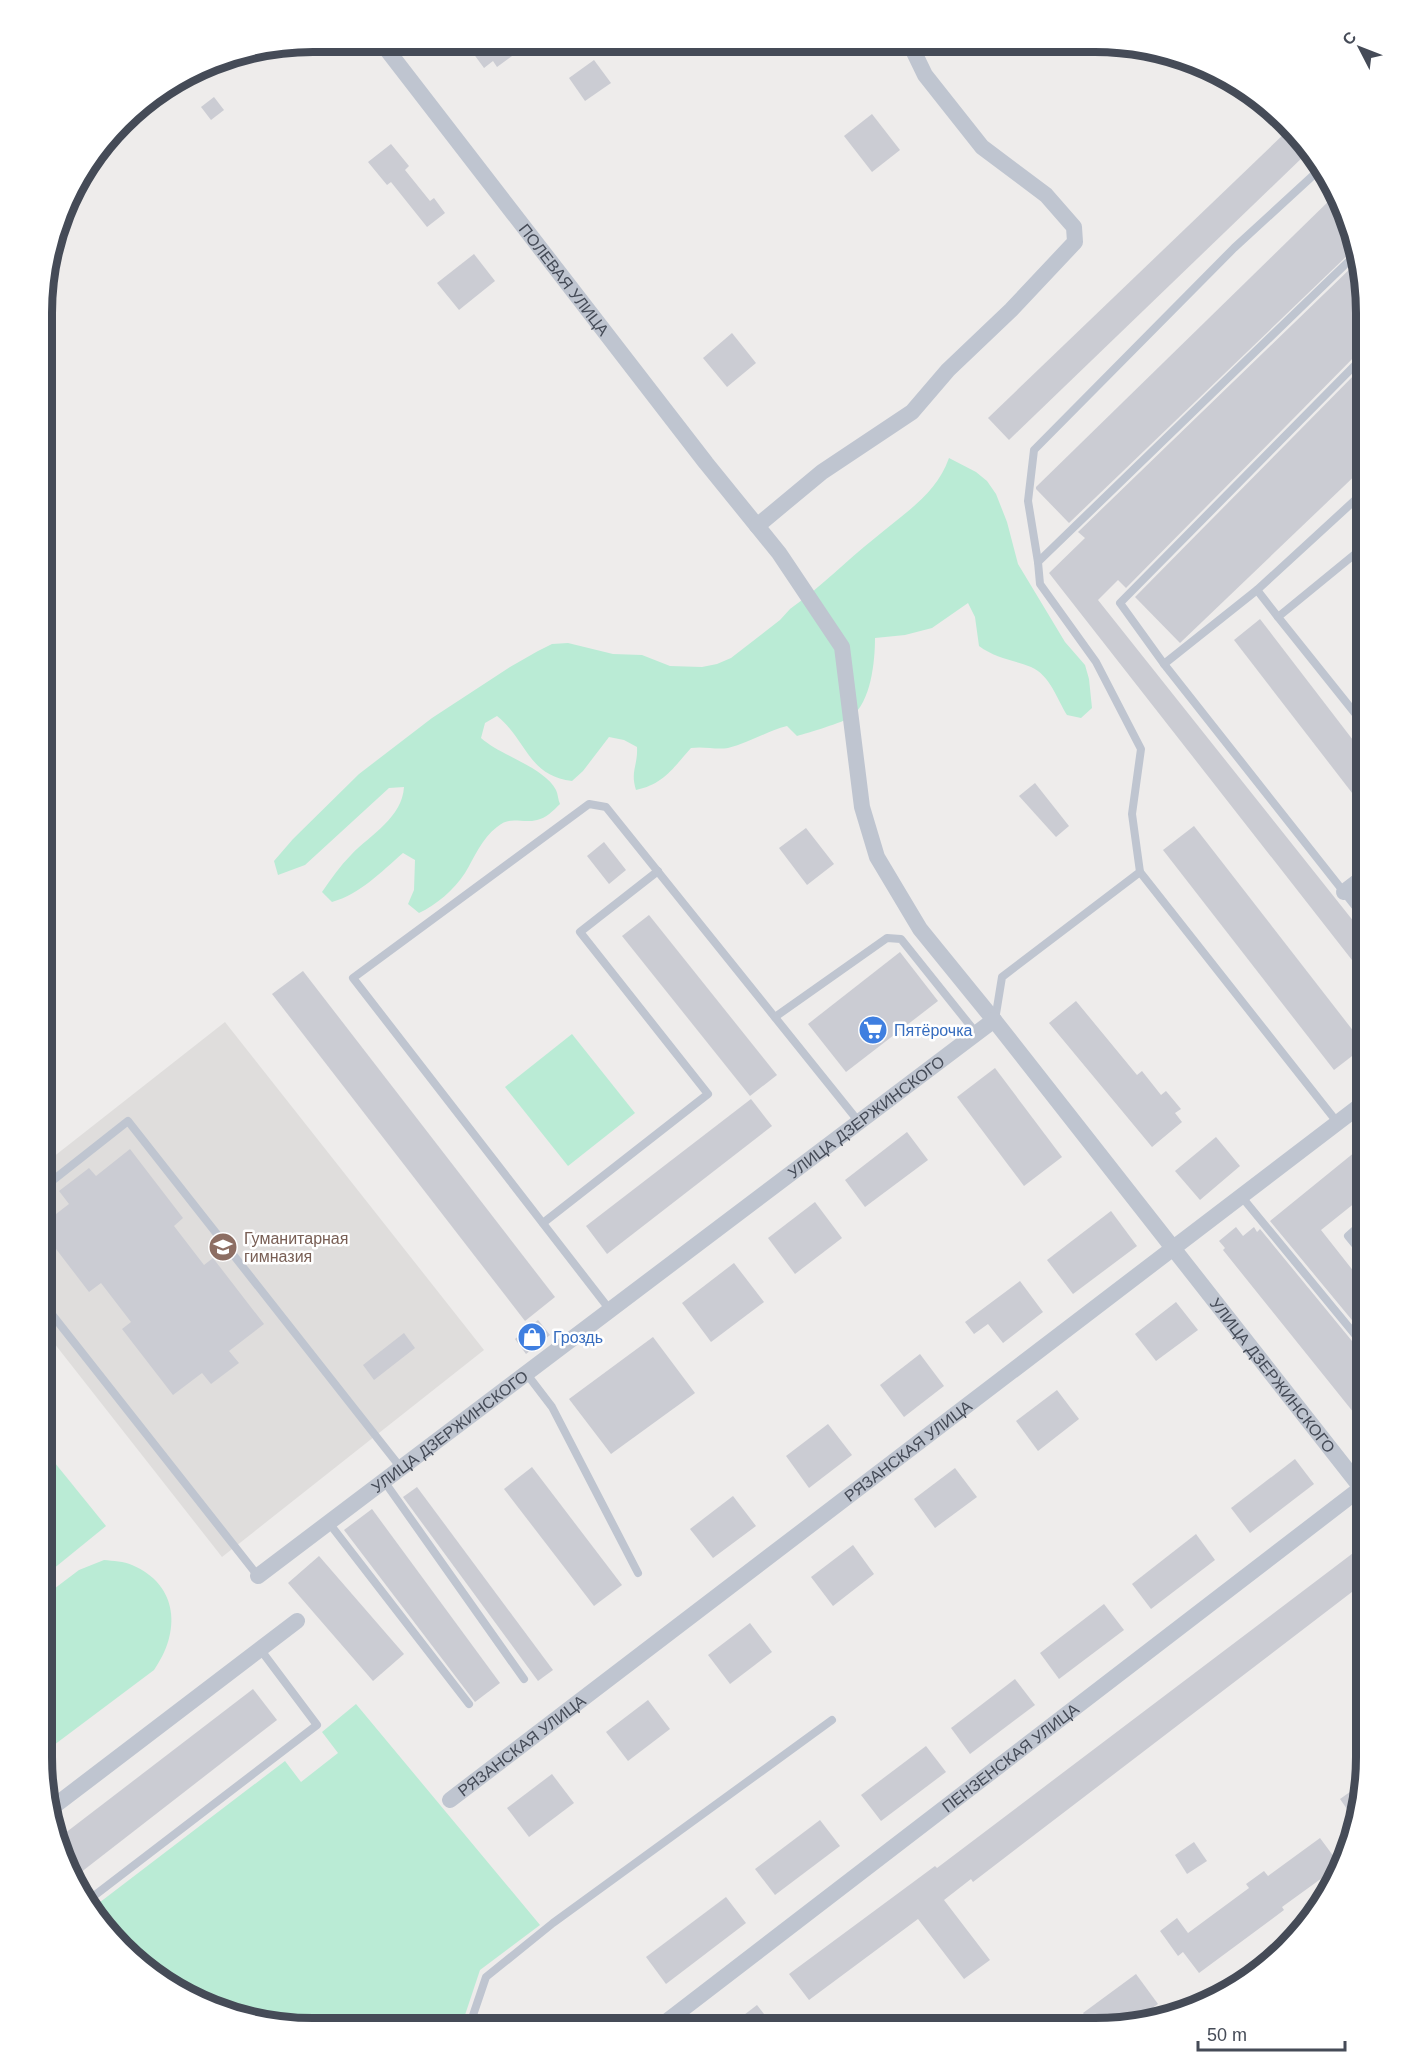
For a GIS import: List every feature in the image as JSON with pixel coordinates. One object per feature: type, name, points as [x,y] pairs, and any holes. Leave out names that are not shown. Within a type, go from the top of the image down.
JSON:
[{"type":"street","name":"ПОЛЕВАЯ УЛИЦА","points":[[389,52],[706,463],[779,553],[842,647],[862,807],[877,857],[920,929],[994,1020]]},
{"type":"street","points":[[753,521],[912,412],[948,370],[1011,310],[1075,242],[1074,227],[1046,195],[982,147],[926,75],[914,52]]},
{"type":"street","points":[[1344,892],[1356,883]]},
{"type":"street","name":"УЛИЦА ДЗЕРЖИНСКОГО","points":[[258,1576],[994,1020],[1356,1482]]},
{"type":"street","name":"РЯЗАНСКАЯ УЛИЦА","points":[[450,1800],[1356,1108]]},
{"type":"street","name":"ПЕНЗЕНСКАЯ УЛИЦА","points":[[671,2018],[1356,1496]]},
{"type":"street","points":[[57,1804],[297,1621]]},
{"type":"lane","points":[[1315,173],[1234,248],[1034,450],[1028,501],[1040,584],[1096,662],[1142,749],[1132,814],[1140,872],[1337,1122]]},
{"type":"lane","points":[[1038,562],[1350,260]]},
{"type":"lane","points":[[1356,364],[1120,603],[1164,664],[1356,907]]},
{"type":"lane","points":[[1164,664],[1257,590],[1356,499]]},
{"type":"lane","points":[[1278,617],[1356,553]]},
{"type":"lane","points":[[1257,590],[1356,714]]},
{"type":"lane","points":[[610,1310],[353,978],[589,804],[606,807],[860,1122]]},
{"type":"lane","points":[[543,1223],[708,1094],[580,932],[658,871]]},
{"type":"lane","points":[[994,1020],[1002,977],[1140,872]]},
{"type":"lane","points":[[775,1017],[887,938],[901,939],[977,1034]]},
{"type":"lane","points":[[52,1181],[128,1121],[401,1468]]},
{"type":"lane","points":[[1241,1196],[1356,1336]]},
{"type":"lane","points":[[1356,1229],[1348,1236],[1356,1246]]},
{"type":"lane","points":[[52,1314],[258,1576]]},
{"type":"lane","points":[[526,1373],[552,1407],[638,1573]]},
{"type":"lane","points":[[384,1481],[524,1679]]},
{"type":"lane","points":[[329,1522],[469,1704]]},
{"type":"lane","points":[[92,1897],[317,1725],[260,1649]]},
{"type":"lane","points":[[472,2018],[486,1977],[553,1923],[832,1720]]},
{"type":"shaded area","name":"Гуманитарная гимназия","points":[[225,1022],[484,1350],[222,1557],[52,1340],[52,1158]]},
{"type":"green space","points":[[949,458],[976,472],[987,481],[996,494],[1007,522],[1018,564],[1065,642],[1085,665],[1092,708],[1081,718],[1067,715],[1048,681],[1038,671],[979,646],[975,617],[968,603],[932,628],[905,635],[875,638],[873,670],[867,692],[858,710],[851,717],[797,736],[787,726],[728,748],[691,748],[661,779],[636,790],[634,773],[637,747],[624,740],[609,737],[583,771],[572,781],[557,778],[546,772],[497,716],[485,723],[481,738],[542,775],[556,790],[560,804],[540,819],[502,823],[483,842],[456,885],[438,901],[419,913],[408,904],[414,890],[415,860],[403,853],[370,882],[352,894],[332,902],[322,892],[347,859],[392,817],[402,798],[404,787],[389,788],[305,865],[278,875],[274,861],[359,774],[432,718],[510,667],[552,644],[568,643],[613,654],[642,655],[670,666],[702,667],[731,658],[780,620],[790,609],[918,503],[936,483]]},
{"type":"green space","points":[[572,1034],[635,1113],[568,1166],[505,1087]]},
{"type":"green space","points":[[52,1459],[106,1526],[52,1570]]},
{"type":"green space","points":[[104,1560],[132,1565],[148,1574],[159,1584],[167,1597],[171,1611],[169,1640],[154,1670],[52,1746],[52,1590],[79,1570]]},
{"type":"green space","points":[[356,1704],[540,1925],[480,1970],[464,2018],[296,2018],[229,2005],[183,1984],[154,1965],[117,1930],[97,1904],[285,1761],[301,1782],[338,1753],[322,1732]]},
{"type":"building","points":[[509,52],[512,56],[497,67],[493,61],[484,68],[473,53]]},
{"type":"building","points":[[594,60],[611,83],[585,101],[569,78]]},
{"type":"building","points":[[214,97],[224,110],[211,120],[201,107]]},
{"type":"building","points":[[872,114],[900,150],[872,172],[844,136]]},
{"type":"building","points":[[1284,134],[1291,141],[1304,156],[1009,440],[988,418]]},
{"type":"building","points":[[391,144],[409,166],[405,170],[430,201],[434,198],[445,213],[427,227],[391,182],[387,185],[368,162]]},
{"type":"building","points":[[1330,200],[1342,229],[1349,254],[1069,523],[1036,487]]},
{"type":"building","points":[[474,254],[495,281],[459,310],[437,283]]},
{"type":"building","points":[[1351,268],[1356,313],[1356,355],[1126,588],[1118,580],[1098,600],[1356,924],[1356,965],[1049,573],[1085,538],[1078,532]]},
{"type":"building","points":[[732,333],[756,363],[727,387],[703,358]]},
{"type":"building","points":[[1356,373],[1356,475],[1180,643],[1135,597]]},
{"type":"building","points":[[1260,619],[1356,744],[1356,798],[1234,640]]},
{"type":"building","points":[[1035,783],[1069,826],[1056,837],[1019,796]]},
{"type":"building","points":[[1194,826],[1356,1034],[1356,1053],[1334,1070],[1163,850]]},
{"type":"building","points":[[806,828],[834,864],[807,885],[779,848]]},
{"type":"building","points":[[604,842],[626,870],[609,884],[587,856]]},
{"type":"building","points":[[649,915],[777,1075],[750,1096],[622,936]]},
{"type":"building","points":[[900,952],[938,1001],[846,1072],[808,1024]]},
{"type":"building","points":[[303,971],[555,1297],[525,1321],[272,994]]},
{"type":"building","points":[[1076,1001],[1137,1075],[1142,1071],[1161,1095],[1166,1091],[1181,1109],[1175,1113],[1182,1122],[1152,1147],[1049,1023]]},
{"type":"building","points":[[995,1068],[1062,1157],[1024,1186],[957,1097]]},
{"type":"building","points":[[751,1099],[772,1126],[607,1254],[586,1226]]},
{"type":"building","points":[[907,1132],[928,1160],[865,1207],[845,1180]]},
{"type":"building","points":[[1216,1137],[1240,1166],[1200,1200],[1175,1171]]},
{"type":"building","points":[[130,1149],[183,1218],[174,1226],[204,1265],[213,1258],[264,1324],[229,1351],[239,1363],[211,1384],[202,1373],[173,1395],[122,1329],[131,1322],[101,1283],[89,1292],[52,1244],[52,1217],[69,1204],[59,1191],[89,1168],[96,1176]]},
{"type":"building","points":[[1356,1151],[1356,1202],[1321,1230],[1356,1274],[1356,1325],[1270,1221]]},
{"type":"building","points":[[815,1202],[842,1238],[795,1274],[768,1238]]},
{"type":"building","points":[[1111,1211],[1137,1246],[1073,1294],[1047,1260]]},
{"type":"building","points":[[1236,1227],[1243,1236],[1254,1227],[1257,1232],[1260,1229],[1356,1346],[1356,1416],[1223,1250],[1225,1248],[1219,1241]]},
{"type":"building","points":[[734,1263],[764,1302],[711,1342],[682,1303]]},
{"type":"building","points":[[1020,1281],[1043,1312],[1003,1343],[988,1324],[974,1334],[965,1322]]},
{"type":"building","points":[[1176,1302],[1198,1330],[1156,1361],[1135,1334]]},
{"type":"building","name":"Гроздь","points":[[538,1320],[550,1335],[526,1354],[515,1339]]},
{"type":"building","points":[[404,1333],[415,1348],[374,1380],[363,1365]]},
{"type":"building","points":[[653,1337],[695,1393],[611,1454],[569,1399]]},
{"type":"building","points":[[920,1354],[944,1386],[904,1417],[880,1385]]},
{"type":"building","points":[[1057,1390],[1079,1419],[1038,1451],[1016,1421]]},
{"type":"building","points":[[828,1424],[852,1455],[809,1488],[786,1456]]},
{"type":"building","points":[[1295,1459],[1314,1484],[1250,1533],[1231,1508]]},
{"type":"building","points":[[532,1467],[622,1585],[594,1606],[504,1489]]},
{"type":"building","points":[[955,1468],[977,1497],[935,1528],[914,1499]]},
{"type":"building","points":[[417,1487],[553,1670],[538,1681],[403,1497]]},
{"type":"building","points":[[733,1496],[756,1526],[713,1558],[690,1529]]},
{"type":"building","points":[[372,1509],[500,1683],[475,1702],[344,1530]]},
{"type":"building","points":[[1196,1534],[1215,1560],[1151,1609],[1132,1584]]},
{"type":"building","points":[[853,1545],[874,1574],[833,1606],[811,1577]]},
{"type":"building","points":[[1356,1551],[1356,1589],[973,1882],[971,1879],[944,1900],[990,1960],[964,1979],[918,1919],[809,2000],[789,1974],[935,1866],[937,1868]]},
{"type":"building","points":[[319,1556],[404,1654],[373,1681],[288,1583]]},
{"type":"building","points":[[1104,1604],[1124,1630],[1059,1679],[1040,1653]]},
{"type":"building","points":[[750,1623],[772,1652],[730,1684],[708,1655]]},
{"type":"building","points":[[1015,1679],[1035,1705],[970,1754],[951,1728]]},
{"type":"building","points":[[253,1689],[277,1720],[79,1874],[64,1834]]},
{"type":"building","points":[[648,1700],[670,1729],[628,1761],[606,1732]]},
{"type":"building","points":[[926,1746],[946,1772],[881,1821],[861,1795]]},
{"type":"building","points":[[552,1774],[574,1803],[529,1837],[507,1808]]},
{"type":"building","points":[[1353,1790],[1349,1812],[1340,1799]]},
{"type":"building","points":[[820,1820],[840,1846],[775,1895],[755,1869]]},
{"type":"building","points":[[1320,1838],[1336,1859],[1329,1873],[1282,1907],[1284,1910],[1199,1973],[1183,1952],[1178,1956],[1160,1931],[1177,1918],[1188,1933],[1249,1888],[1246,1884],[1264,1871],[1268,1876]]},
{"type":"building","points":[[1194,1842],[1207,1861],[1187,1874],[1175,1855]]},
{"type":"building","points":[[726,1897],[746,1923],[666,1984],[646,1957]]},
{"type":"building","points":[[1136,1974],[1158,2004],[1145,2013],[1129,2016],[1087,2018],[1083,2013]]},
{"type":"building","points":[[757,2005],[767,2018],[740,2018]]},
{"type":"place","name":"Пятёрочка","points":[[873,1030]]},
{"type":"place","name":"Гуманитарная гимназия","points":[[223,1247]]},
{"type":"place","name":"Гроздь","points":[[532,1337]]}]
